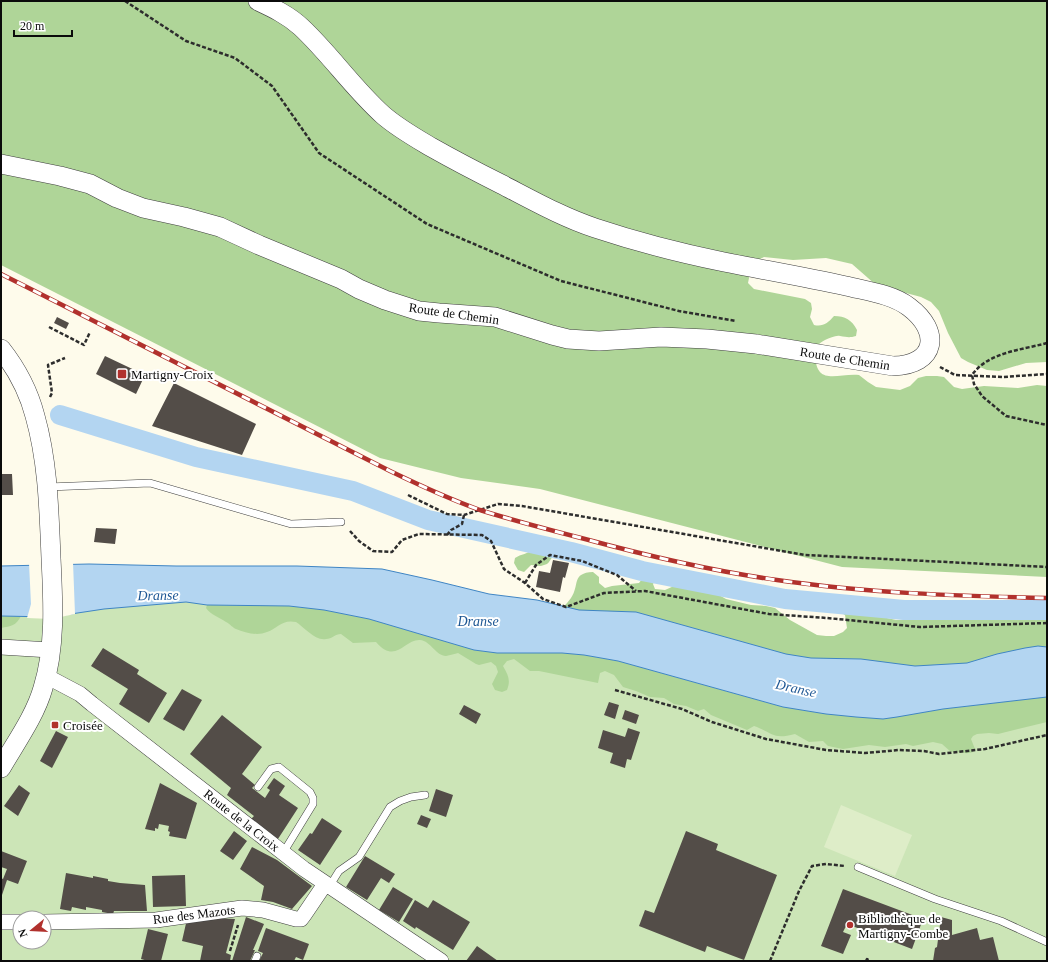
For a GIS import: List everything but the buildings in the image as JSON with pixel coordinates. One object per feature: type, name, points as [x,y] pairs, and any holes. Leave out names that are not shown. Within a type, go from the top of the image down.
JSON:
[{"type":"street","points":[[258,1],[283,13],[301,27],[370,102],[395,125],[461,164],[552,210],[608,232],[671,250],[866,291],[896,300],[905,304],[920,316],[928,329],[928,347],[922,358]]},
{"type":"street","name":"Route de Chemin","points":[[1,164],[60,176],[90,184],[116,198],[143,208],[220,227],[341,279],[359,289],[386,300],[419,310],[439,314],[495,317],[568,339],[599,341],[661,337],[707,339],[756,344],[893,366],[910,364],[922,358]]},
{"type":"street","points":[[1,349],[14,368],[27,392],[41,439],[48,486],[52,626],[46,676],[34,710],[1,768]]},
{"type":"street","points":[[1,647],[50,650]]},
{"type":"street","name":"Route de la Croix","points":[[46,676],[80,694],[284,853],[433,959]]},
{"type":"street","name":"Rue des Mazots","points":[[52,922],[156,920],[242,908],[263,910],[296,919],[301,918],[327,885]]},
{"type":"street","points":[[1,922],[12,922]]},
{"type":"lane","points":[[48,486],[150,483],[291,524],[341,522]]},
{"type":"lane","points":[[258,787],[272,769],[278,767],[310,792],[313,798],[313,804],[284,853]]},
{"type":"lane","points":[[327,885],[339,871],[359,857],[390,807],[411,797],[425,795]]},
{"type":"lane","points":[[858,867],[935,899],[1001,922],[1047,942]]},
{"type":"path","points":[[125,1],[186,42],[235,58],[272,86],[319,153],[427,224],[561,281],[679,311],[741,322]]},
{"type":"path","points":[[49,327],[84,345],[90,332]]},
{"type":"path","points":[[1047,343],[987,360],[976,369],[972,375],[974,384],[982,396],[1006,416],[1047,425]]},
{"type":"path","points":[[49,398],[52,393],[48,365],[64,358]]},
{"type":"path","points":[[922,358],[955,375],[1003,377],[1047,374]]},
{"type":"path","points":[[408,496],[447,514],[464,515],[498,504],[522,506],[805,555],[1047,567]]},
{"type":"path","points":[[447,535],[451,530],[462,524],[464,515]]},
{"type":"path","points":[[341,522],[359,541],[373,551],[392,552],[402,540],[419,534],[482,535],[491,541],[504,569],[543,599],[566,607],[604,593],[645,591],[769,614],[920,627],[1047,623]]},
{"type":"path","points":[[524,583],[536,565],[550,555],[582,561],[617,575],[636,591]]},
{"type":"path","points":[[615,690],[682,709],[712,722],[766,739],[826,750],[865,753],[899,750],[924,751],[939,754],[985,749],[1047,735]]},
{"type":"path","points":[[770,961],[799,891],[812,866],[826,864],[858,867]]},
{"type":"path","points":[[230,951],[239,924],[242,908]]},
{"type":"path","points":[[866,961],[867,959],[870,961]]},
{"type":"green space","points":[[1,1],[1047,1],[1047,362],[1026,363],[999,371],[987,370],[968,362],[961,358],[939,311],[931,302],[921,297],[876,285],[852,264],[826,258],[793,260],[764,257],[752,263],[748,283],[754,289],[805,299],[811,303],[812,309],[810,317],[814,325],[825,324],[834,316],[845,318],[853,324],[857,330],[856,336],[835,336],[823,341],[817,347],[815,352],[816,364],[819,371],[824,375],[859,375],[876,387],[900,390],[910,386],[918,378],[926,376],[944,377],[954,387],[962,389],[984,386],[1018,388],[1037,385],[1047,386],[1047,577],[842,567],[540,489],[461,478],[380,458],[1,265]]},
{"type":"green space","points":[[531,536],[554,544],[626,561],[636,566],[649,566],[654,571],[656,578],[653,584],[655,589],[665,590],[674,586],[689,583],[726,599],[751,605],[775,608],[790,620],[817,635],[834,636],[843,632],[847,628],[845,615],[837,611],[814,608],[810,606],[810,601],[896,620],[1047,618],[1047,665],[862,677],[556,614],[571,598],[579,577],[586,573],[593,572],[599,577],[599,583],[605,588],[639,583],[642,579],[640,575],[611,568],[596,561],[560,553],[554,555],[547,564],[541,566],[531,565],[524,572],[518,570],[514,563],[515,558],[533,549],[528,537]]},
{"type":"green space","points":[[331,589],[1047,691],[1047,961],[1,961],[1,596]]},
{"type":"green space","points":[[207,605],[289,606],[324,610],[369,619],[474,650],[497,653],[562,653],[584,655],[618,661],[783,707],[826,714],[883,719],[943,709],[1047,697],[1047,722],[998,734],[977,734],[971,739],[975,749],[970,753],[951,752],[942,744],[933,742],[913,746],[906,744],[885,747],[869,745],[843,749],[828,746],[823,741],[809,742],[795,734],[777,736],[754,726],[747,730],[711,715],[704,709],[698,711],[686,706],[674,704],[664,698],[650,697],[623,687],[614,675],[605,671],[600,673],[598,683],[539,671],[530,671],[514,659],[507,661],[503,666],[508,675],[509,683],[507,690],[502,692],[495,690],[492,684],[498,672],[496,666],[491,662],[479,665],[458,653],[446,656],[442,655],[424,641],[414,641],[400,649],[389,651],[376,642],[353,643],[341,634],[328,639],[318,638],[296,622],[291,621],[260,634],[252,634],[234,628],[210,612],[206,608]]},
{"type":"green space","points":[[1,607],[21,616],[15,624],[1,628]]},
{"type":"green space","points":[[841,805],[912,835],[895,876],[824,847]]},
{"type":"water","name":"Dranse","points":[[89,564],[297,566],[382,569],[489,594],[537,600],[579,610],[636,612],[786,654],[811,658],[861,659],[915,666],[967,663],[997,654],[1025,648],[1038,646],[1047,647],[1047,697],[943,709],[883,719],[856,717],[783,707],[618,661],[584,655],[562,653],[497,653],[474,650],[369,619],[324,610],[289,606],[207,605],[186,602],[104,609],[51,617],[1,616],[1,566]]},
{"type":"pier","points":[[73,562],[75,614],[51,619],[27,618],[31,604],[29,563]]},
{"type":"waterway","points":[[60,415],[196,457],[353,491],[428,520],[571,552],[642,571],[785,599],[904,610],[1047,610]]},
{"type":"railway","points":[[1,274],[390,471],[434,492],[480,510],[632,551],[704,568],[753,576],[878,591],[945,595],[1047,598]]},
{"type":"place","name":"Martigny-Croix","points":[[122,374]]},
{"type":"place","name":"Croisée","points":[[55,725]]},
{"type":"place","name":"Bibliothèque de Martigny-Combe","points":[[850,925]]}]
